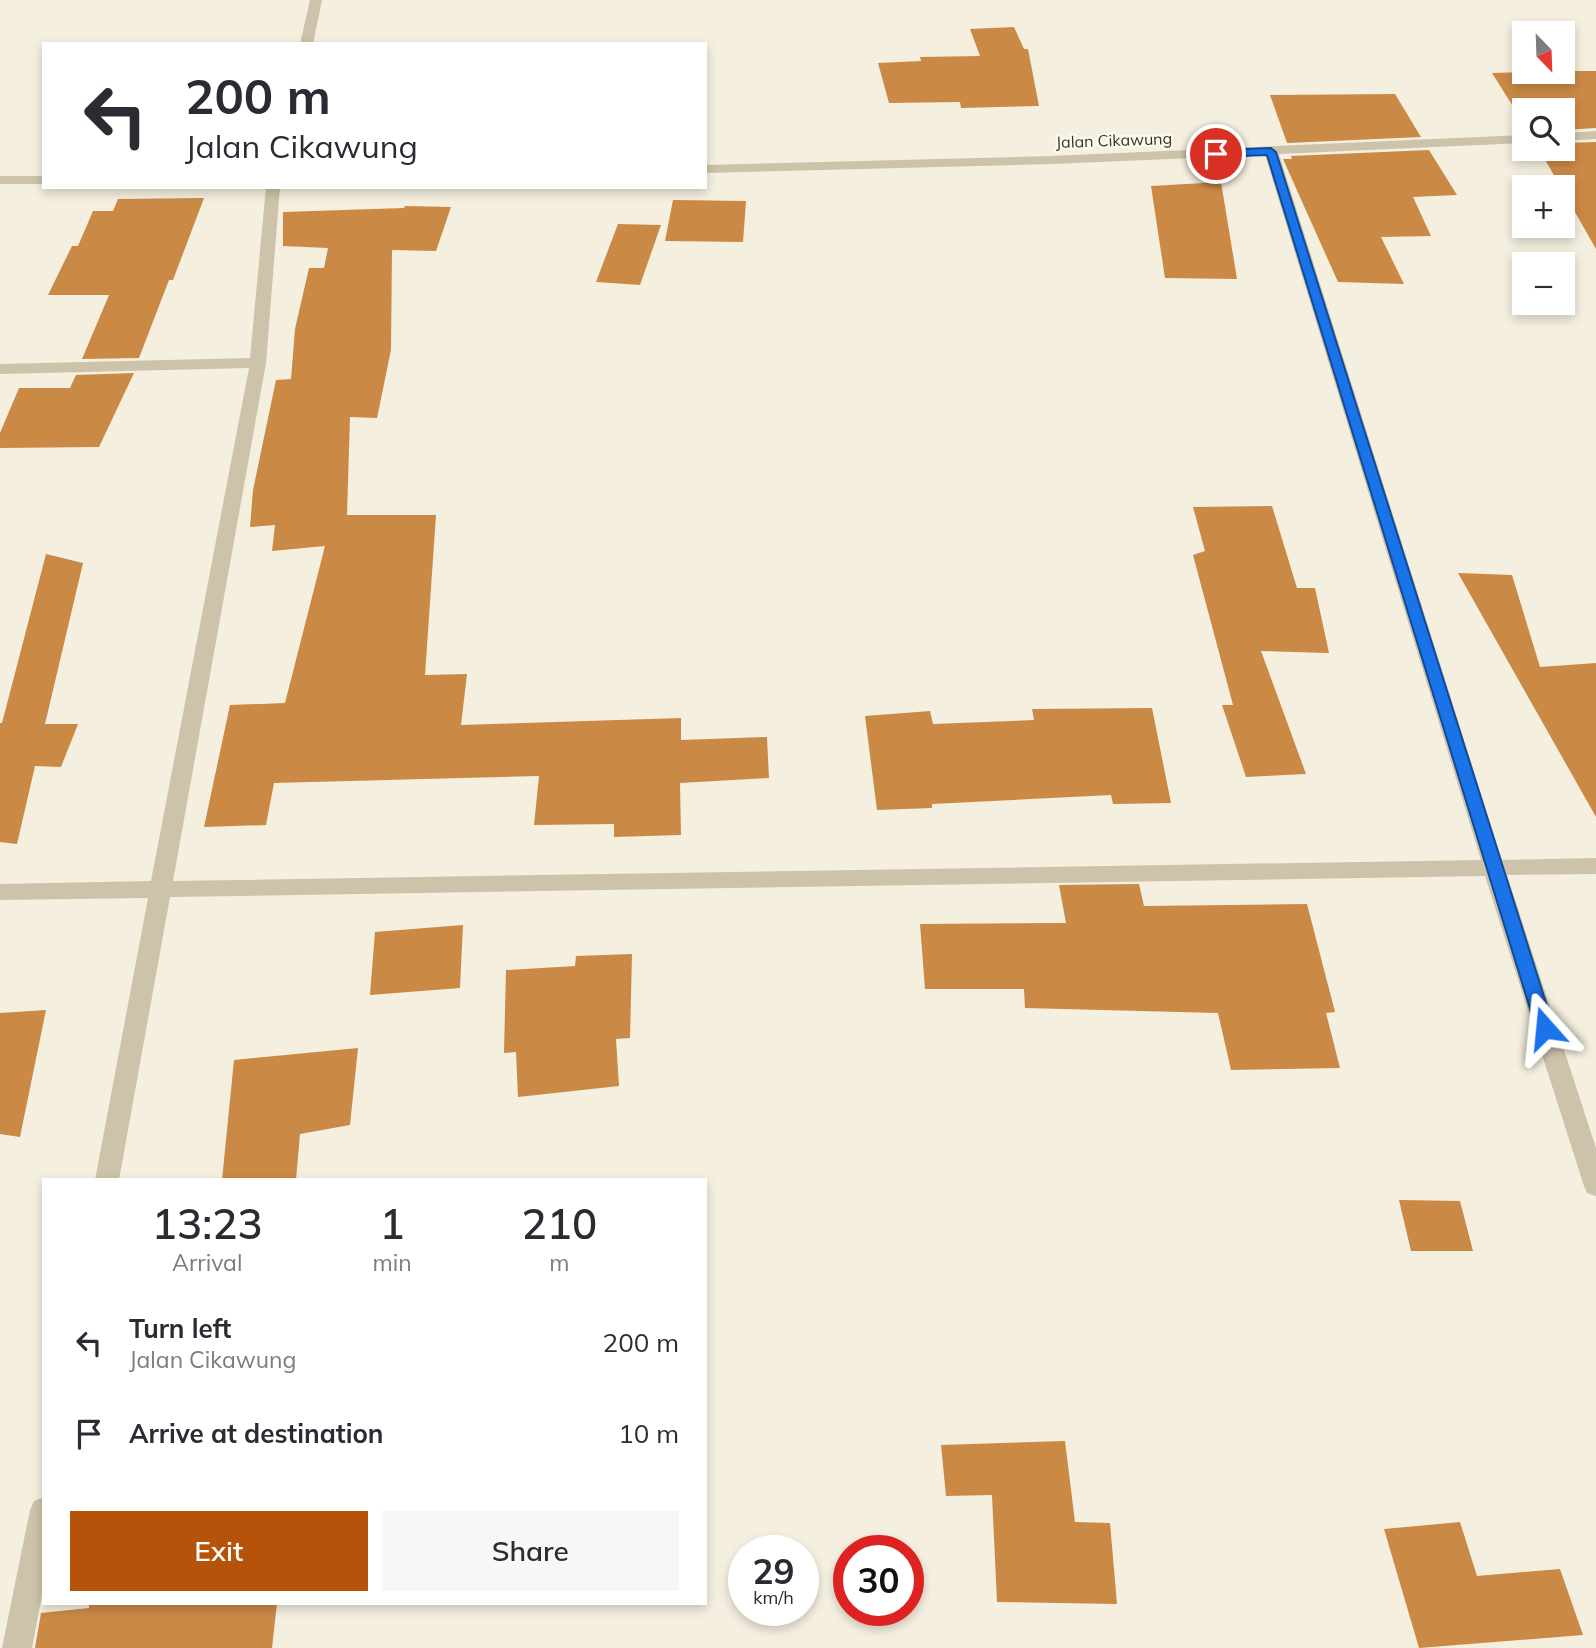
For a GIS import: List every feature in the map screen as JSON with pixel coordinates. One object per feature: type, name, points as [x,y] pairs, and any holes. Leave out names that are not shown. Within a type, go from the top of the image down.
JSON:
[{"type":"street","points":[[306,42],[316,0]]},
{"type":"street","points":[[1575,136],[1596,135]]},
{"type":"street","name":"Jalan Cikawung","points":[[707,169],[1052,160],[1512,140]]},
{"type":"street","points":[[1271,152],[1494,869],[1596,1186]]},
{"type":"street","points":[[0,180],[42,180]]},
{"type":"street","points":[[107,1178],[258,363],[273,189]]},
{"type":"street","points":[[0,369],[258,363]]},
{"type":"street","points":[[0,892],[1596,866]]},
{"type":"street","points":[[17,1648],[42,1520]]},
{"type":"building","points":[[1014,27],[1024,49],[1028,49],[1039,106],[961,108],[960,102],[889,103],[878,63],[921,61],[920,57],[980,56],[970,29]]},
{"type":"building","points":[[1575,71],[1596,71],[1596,128],[1575,129],[1575,98],[1512,98],[1512,105],[1492,73],[1512,72],[1512,84],[1575,84]]},
{"type":"building","points":[[1395,94],[1421,137],[1287,143],[1270,95]]},
{"type":"building","points":[[1596,142],[1596,249],[1575,212],[1575,175],[1554,175],[1546,161],[1575,161],[1575,143]]},
{"type":"building","points":[[1429,150],[1457,195],[1413,197],[1431,236],[1381,237],[1404,284],[1338,282],[1283,159],[1292,159],[1291,156]]},
{"type":"building","points":[[1221,182],[1237,279],[1165,278],[1151,186]]},
{"type":"building","points":[[204,198],[173,280],[169,280],[139,358],[82,359],[109,295],[48,295],[72,246],[78,246],[93,211],[113,211],[118,199]]},
{"type":"building","points":[[673,200],[746,201],[743,242],[665,241]]},
{"type":"building","points":[[405,206],[451,207],[436,251],[392,250],[391,350],[377,418],[350,417],[347,515],[436,515],[425,675],[467,674],[461,725],[681,718],[681,740],[767,737],[769,778],[680,783],[681,835],[614,837],[614,824],[534,825],[539,776],[274,783],[266,825],[204,827],[230,705],[285,703],[325,546],[272,551],[275,525],[250,527],[253,490],[276,380],[291,379],[295,329],[309,268],[324,268],[328,248],[283,246],[283,212]]},
{"type":"building","points":[[618,224],[661,225],[640,285],[596,282]]},
{"type":"building","points":[[134,373],[99,447],[0,448],[0,433],[19,388],[70,388],[76,375]]},
{"type":"building","points":[[1272,506],[1297,588],[1315,588],[1329,653],[1261,651],[1306,774],[1246,777],[1222,705],[1233,705],[1193,555],[1205,551],[1193,507]]},
{"type":"building","points":[[46,554],[83,563],[45,724],[78,724],[61,767],[35,766],[17,844],[0,842],[0,723]]},
{"type":"building","points":[[1458,573],[1512,575],[1540,667],[1596,663],[1596,817]]},
{"type":"building","points":[[1152,708],[1171,803],[1113,804],[1111,795],[932,804],[932,808],[877,810],[865,716],[930,711],[933,724],[1034,720],[1032,709]]},
{"type":"building","points":[[1139,884],[1144,906],[1307,904],[1335,1012],[1326,1013],[1340,1068],[1231,1070],[1218,1013],[1025,1008],[1024,989],[925,989],[920,924],[1066,923],[1059,885]]},
{"type":"building","points":[[463,925],[460,988],[370,995],[375,932]]},
{"type":"building","points":[[632,954],[630,1038],[616,1039],[619,1086],[518,1097],[516,1052],[504,1053],[506,970],[575,966],[576,956]]},
{"type":"building","points":[[46,1010],[20,1137],[0,1134],[0,1013]]},
{"type":"building","points":[[358,1048],[350,1125],[300,1134],[296,1178],[222,1178],[234,1060]]},
{"type":"building","points":[[1399,1200],[1460,1201],[1473,1251],[1411,1251]]},
{"type":"building","points":[[1065,1441],[1075,1522],[1110,1523],[1117,1604],[997,1602],[992,1495],[946,1496],[941,1445]]},
{"type":"building","points":[[1460,1522],[1477,1576],[1560,1569],[1583,1635],[1419,1648],[1384,1529]]},
{"type":"building","points":[[89,1605],[277,1605],[272,1648],[35,1648],[41,1613],[89,1608]]},
{"type":"route","points":[[1216,154],[1271,152],[1545,1028]]}]
